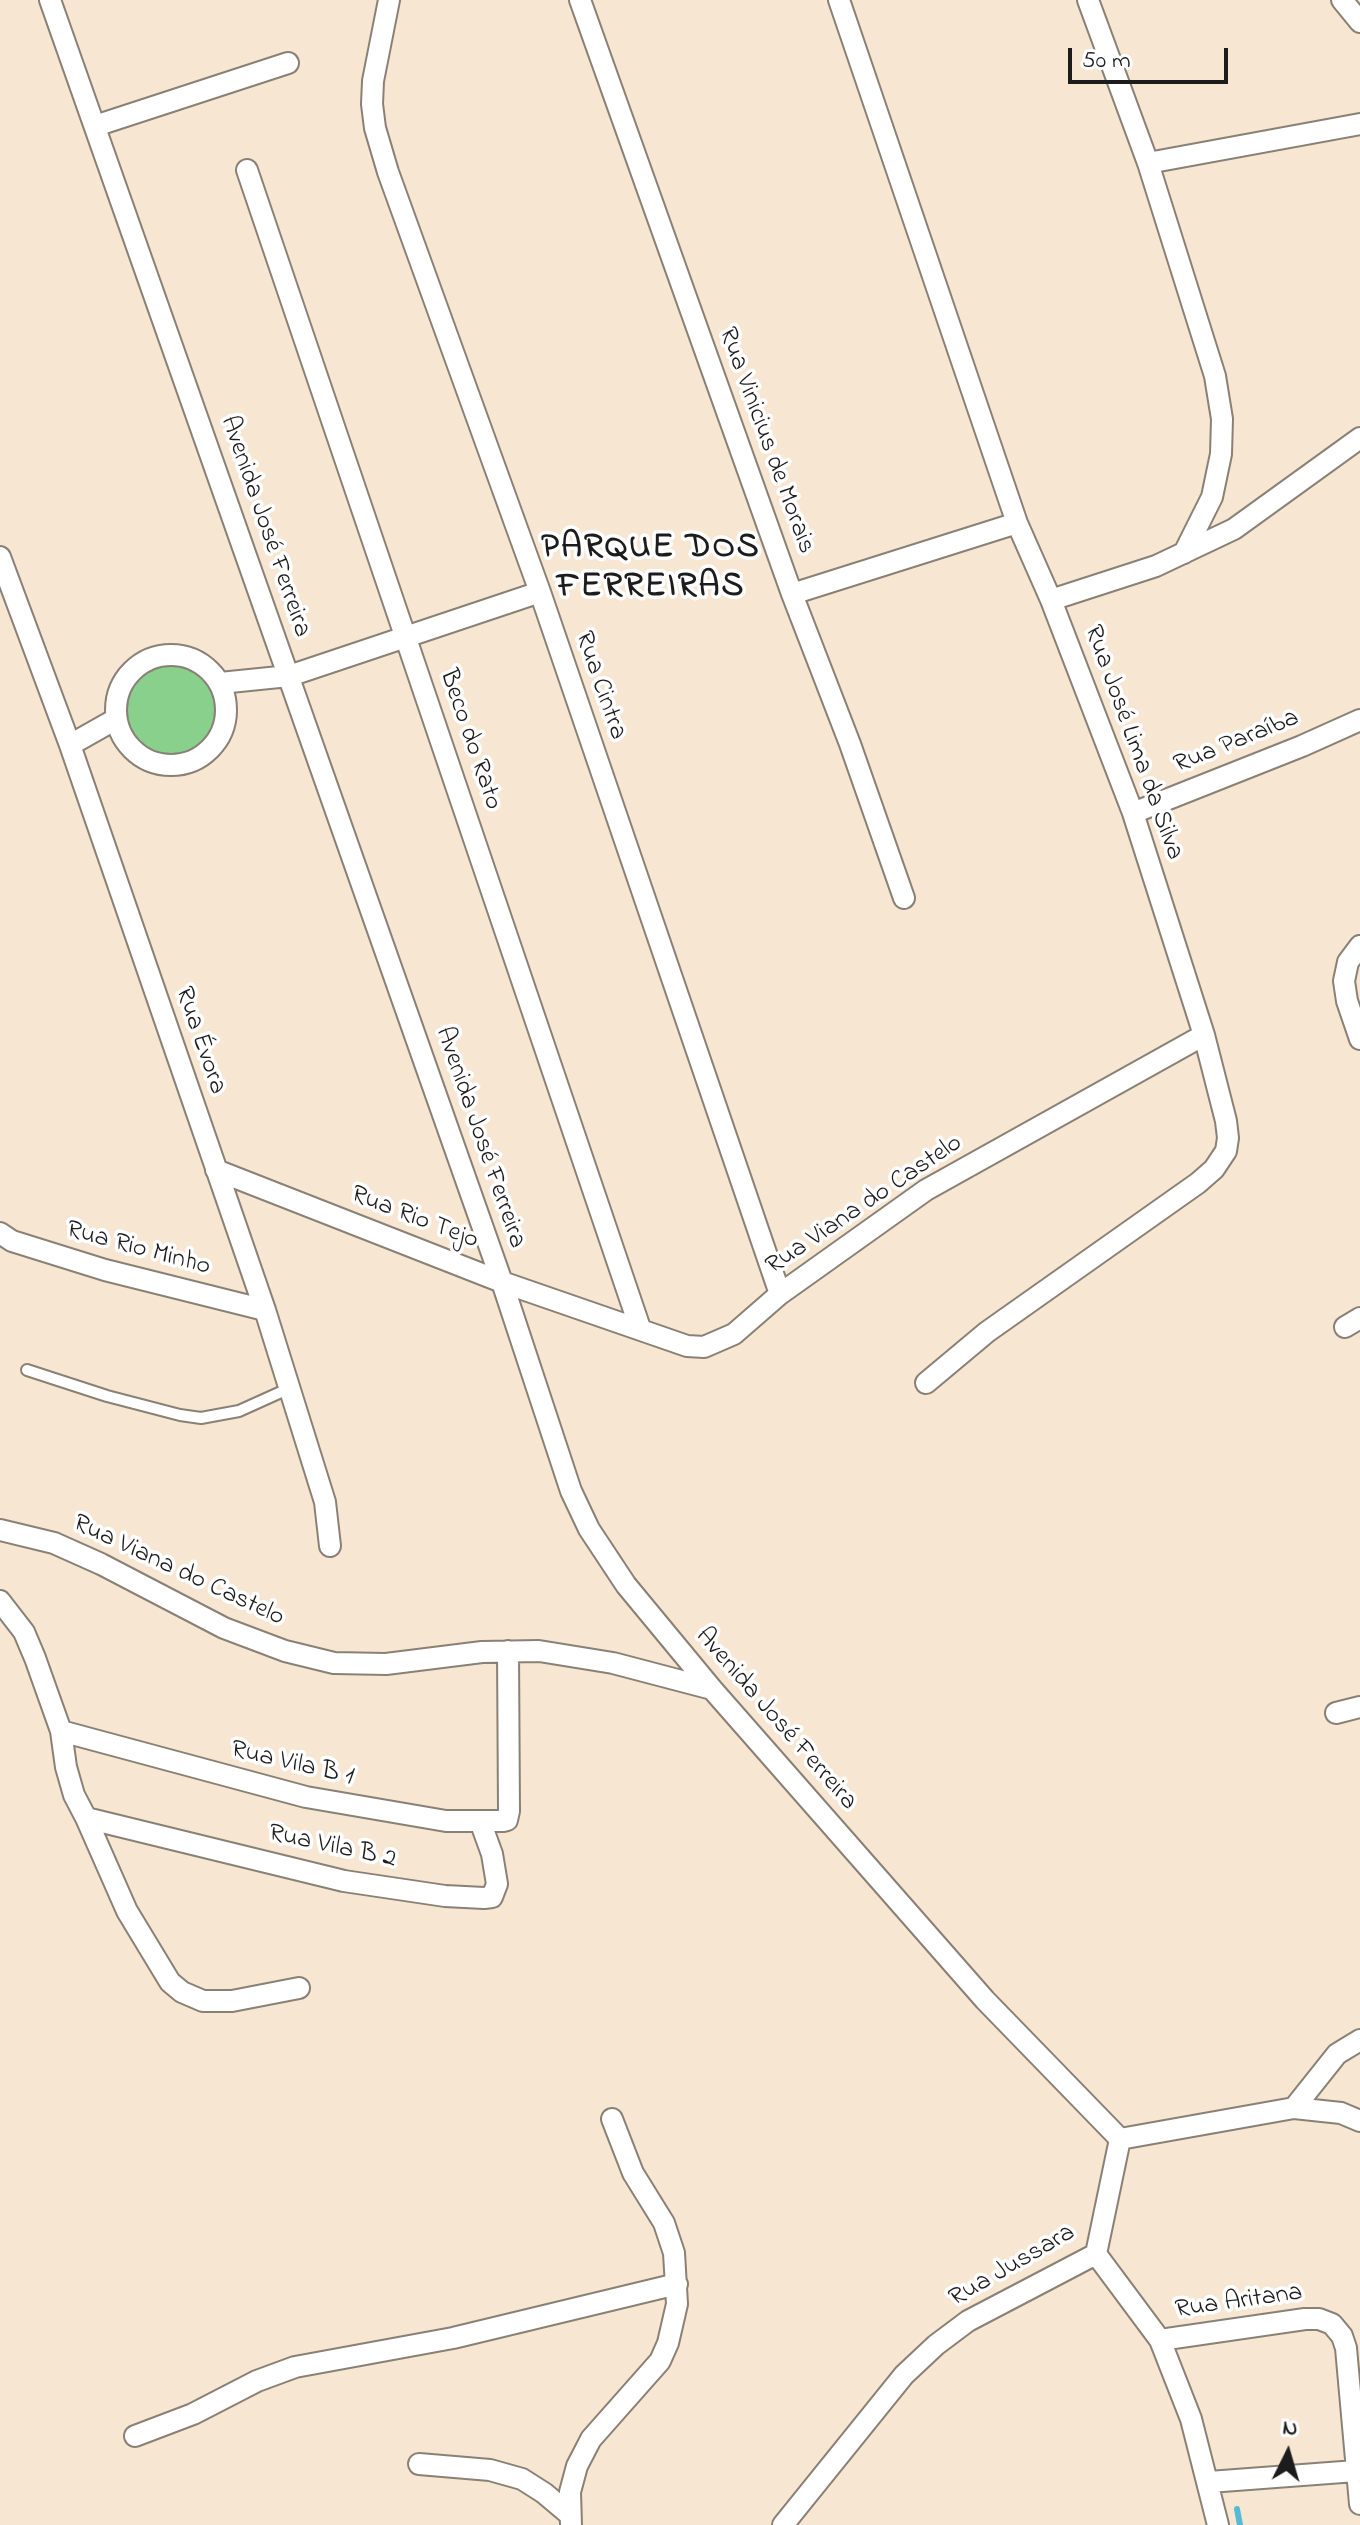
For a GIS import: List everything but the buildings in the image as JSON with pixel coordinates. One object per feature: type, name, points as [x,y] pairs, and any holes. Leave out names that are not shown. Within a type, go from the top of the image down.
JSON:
[{"type":"street","name":"Avenida José Ferreira","points":[[50,0],[502,1282],[571,1491],[589,1529],[626,1585],[712,1689],[985,2000],[1120,2139]]},
{"type":"street","name":"Rua Cintra","points":[[389,0],[373,81],[372,104],[375,128],[388,172],[540,592],[780,1294]]},
{"type":"street","name":"Rua Vinicius de Morais","points":[[580,0],[904,898]]},
{"type":"street","name":"Rua José Lima da Silva","points":[[839,0],[1017,523],[1051,600],[1133,813],[1204,1035],[1228,1138],[1226,1151],[1214,1169],[987,1332],[926,1383]]},
{"type":"street","points":[[1088,0],[1148,163],[1215,376],[1222,419],[1221,454],[1212,497],[1184,553]]},
{"type":"street","points":[[1342,0],[1351,15],[1360,22]]},
{"type":"street","points":[[95,126],[288,63]]},
{"type":"street","points":[[1148,163],[1360,124]]},
{"type":"street","name":"Beco do Rato","points":[[247,170],[640,1328]]},
{"type":"street","points":[[1051,600],[1130,576],[1234,529],[1360,438]]},
{"type":"street","points":[[792,594],[1017,523]]},
{"type":"street","name":"Rua Évora","points":[[0,557],[70,745],[265,1310],[325,1502],[330,1546]]},
{"type":"street","points":[[220,683],[289,676],[540,592]]},
{"type":"street","points":[[179,655],[195,660],[209,670],[220,683],[226,709],[222,734],[212,749],[189,762],[163,765],[147,760],[132,750],[122,736],[116,719],[116,702],[122,685],[146,661],[162,656],[179,655]]},
{"type":"street","points":[[70,745],[116,719]]},
{"type":"street","name":"Rua Paraíba","points":[[1133,813],[1360,720]]},
{"type":"street","points":[[1360,946],[1348,962],[1344,981],[1347,1001],[1360,1039]]},
{"type":"street","name":"Rua Viana do Castelo","points":[[640,1328],[687,1346],[704,1347],[734,1334],[780,1294],[926,1190],[1204,1035]]},
{"type":"street","name":"Rua Rio Tejo","points":[[216,1170],[502,1282],[640,1328]]},
{"type":"street","name":"Rua Rio Minho","points":[[0,1233],[12,1241],[105,1270],[265,1310]]},
{"type":"street","name":"Rua Viana do Castelo","points":[[0,1530],[54,1543],[224,1628],[285,1651],[334,1663],[386,1664],[508,1651],[576,1656],[712,1689]]},
{"type":"street","points":[[0,1601],[24,1632],[61,1731],[74,1795],[127,1911],[170,1982],[182,1992],[203,2001],[232,2001],[299,1988]]},
{"type":"street","name":"Rua Vila B 1","points":[[61,1731],[306,1797],[446,1821],[507,1820],[508,1651]]},
{"type":"street","points":[[1336,1713],[1360,1707]]},
{"type":"street","name":"Rua Vila B 2","points":[[86,1818],[344,1881],[445,1896],[484,1898],[492,1897],[497,1884],[492,1854],[480,1821]]},
{"type":"street","points":[[1294,2108],[1337,2054],[1360,2040]]},
{"type":"street","points":[[1120,2139],[1294,2108],[1341,2113],[1360,2121]]},
{"type":"street","points":[[570,2520],[570,2492],[577,2466],[591,2439],[660,2361],[668,2343],[677,2304],[674,2253],[664,2223],[633,2173],[612,2119]]},
{"type":"street","name":"Rua Jussara","points":[[783,2525],[904,2375],[936,2345],[968,2321],[1096,2254],[1120,2139]]},
{"type":"street","points":[[1096,2254],[1160,2340],[1191,2419],[1218,2525]]},
{"type":"street","points":[[135,2436],[193,2414],[257,2381],[295,2367],[453,2338],[677,2284]]},
{"type":"street","name":"Rua Aritana","points":[[1160,2340],[1305,2319],[1319,2319],[1332,2324],[1342,2336],[1346,2348],[1360,2504]]},
{"type":"street","points":[[419,2464],[490,2470],[522,2479],[570,2520]]},
{"type":"street","points":[[1209,2482],[1356,2471]]},
{"type":"lane","points":[[27,1370],[107,1396],[201,1418],[239,1411],[290,1388]]},
{"type":"green space","points":[[170,664],[188,667],[203,678],[214,693],[217,711],[214,729],[203,744],[188,755],[170,758],[152,755],[137,744],[126,729],[123,711],[126,693],[137,678],[152,667]]},
{"type":"waterway","points":[[1237,2509],[1240,2525]]},
{"type":"district","name":"PARQUE DOS FERREIRAS","points":[[651,570]]}]
